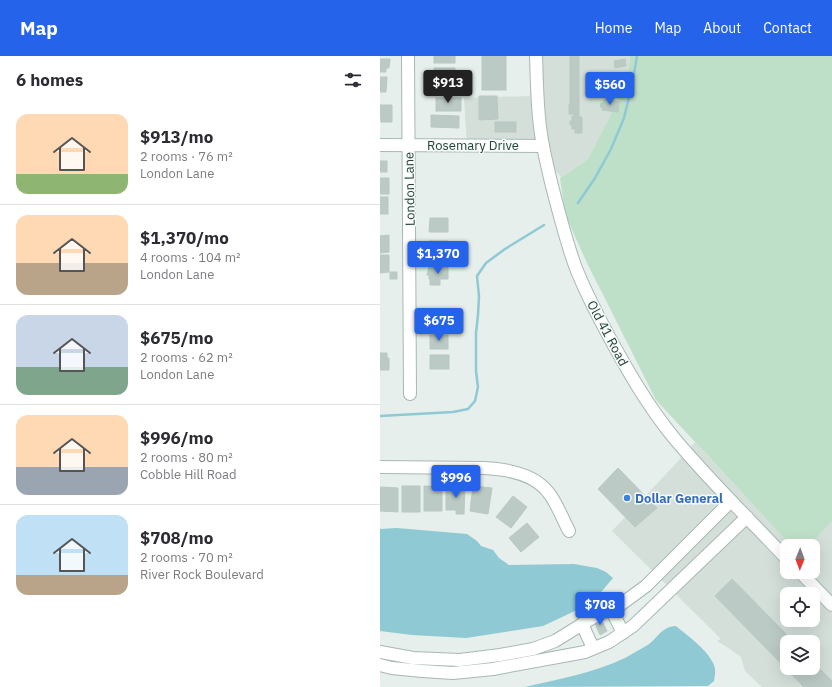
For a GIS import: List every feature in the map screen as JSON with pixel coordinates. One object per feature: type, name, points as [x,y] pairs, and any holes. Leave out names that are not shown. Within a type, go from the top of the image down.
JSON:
[{"type":"street","name":"London Lane","points":[[408,56],[410,394]]},
{"type":"street","name":"Old 41 Road","points":[[536,56],[541,133],[557,207],[573,260],[599,317],[620,357],[656,414],[692,460],[780,552]]},
{"type":"street","name":"Rosemary Drive","points":[[380,145],[543,146]]},
{"type":"street","points":[[380,467],[484,468],[510,471],[531,479],[541,485],[548,492],[569,531]]},
{"type":"street","points":[[380,652],[414,658],[460,660],[500,656],[533,649],[555,642],[582,624],[620,605],[646,586],[731,501]]},
{"type":"street","points":[[380,665],[392,668],[422,671],[459,672],[493,669],[585,652],[609,642],[633,626],[747,517]]},
{"type":"street","points":[[807,579],[832,605]]},
{"type":"street","points":[[611,609],[622,632]]},
{"type":"street","points":[[582,624],[593,648]]},
{"type":"shaded area","points":[[530,56],[540,153],[532,144],[467,145],[464,98],[530,96]]},
{"type":"shaded area","points":[[540,56],[630,56],[628,73],[620,96],[588,159],[561,177],[552,167],[545,132]]},
{"type":"shaded area","points":[[695,442],[785,539],[780,539],[780,545],[689,449]]},
{"type":"shaded area","points":[[683,456],[780,559],[780,579],[800,579],[808,587],[780,587],[780,627],[820,627],[820,600],[832,612],[832,687],[762,687],[745,671],[741,657],[717,641],[721,639],[612,531]]},
{"type":"shaded area","points":[[832,521],[832,598],[813,579],[820,579],[820,539],[815,539]]},
{"type":"green space","points":[[630,56],[832,56],[832,521],[815,539],[785,539],[656,400],[587,263],[565,214],[560,178],[588,159],[620,96],[628,73]]},
{"type":"water","points":[[397,528],[467,534],[481,546],[493,550],[499,558],[509,565],[574,564],[597,568],[606,572],[613,578],[602,591],[577,610],[543,626],[466,638],[412,635],[380,631],[380,529]]},
{"type":"water","points":[[676,626],[697,644],[711,659],[715,667],[715,675],[714,681],[708,686],[525,687],[601,668],[625,658],[646,646],[666,629]]},
{"type":"building","points":[[434,56],[455,56],[455,63],[434,63]]},
{"type":"building","points":[[482,56],[506,56],[506,90],[482,90]]},
{"type":"building","points":[[570,56],[579,56],[579,117],[582,117],[582,133],[575,133],[575,129],[572,129],[572,125],[570,125],[570,121],[572,121],[572,116],[574,116],[574,114],[569,114]]},
{"type":"building","points":[[380,59],[390,59],[389,68],[386,68],[386,72],[380,72]]},
{"type":"building","points":[[625,59],[626,66],[615,68],[614,61]]},
{"type":"building","points":[[434,68],[455,68],[454,91],[434,90]]},
{"type":"building","points":[[380,77],[387,77],[386,92],[380,92]]},
{"type":"building","points":[[610,77],[624,80],[622,85],[609,82]]},
{"type":"building","points":[[606,87],[624,90],[623,96],[605,93]]},
{"type":"building","points":[[479,96],[497,96],[498,119],[479,120]]},
{"type":"building","points":[[436,98],[461,98],[461,111],[436,111]]},
{"type":"building","points":[[604,100],[619,102],[618,112],[602,110],[602,107],[600,107],[601,103],[604,103]]},
{"type":"building","points":[[380,105],[392,105],[392,122],[381,122]]},
{"type":"building","points":[[431,115],[459,116],[459,128],[431,127]]},
{"type":"building","points":[[495,122],[516,122],[516,132],[495,132]]},
{"type":"building","points":[[380,161],[387,161],[387,172],[380,172]]},
{"type":"building","points":[[380,178],[389,178],[389,194],[380,194]]},
{"type":"building","points":[[380,197],[388,197],[388,214],[380,214]]},
{"type":"building","points":[[430,218],[448,218],[448,232],[429,232]]},
{"type":"building","points":[[389,235],[389,252],[380,253],[380,236]]},
{"type":"building","points":[[429,241],[448,241],[448,252],[441,252],[441,258],[431,258],[431,252],[427,249],[427,244],[429,244]]},
{"type":"building","points":[[380,255],[389,255],[389,272],[380,273]]},
{"type":"building","points":[[429,267],[448,267],[448,279],[440,279],[440,285],[430,285],[429,275],[427,275]]},
{"type":"building","points":[[390,272],[397,272],[397,279],[390,279]]},
{"type":"building","points":[[436,312],[455,312],[455,323],[447,323],[447,327],[438,327],[437,320],[434,320]]},
{"type":"building","points":[[430,335],[448,335],[448,349],[430,349]]},
{"type":"building","points":[[380,353],[387,353],[387,358],[389,358],[389,370],[380,370]]},
{"type":"building","points":[[430,355],[449,355],[449,369],[430,369]]},
{"type":"building","name":"Dollar General","points":[[618,468],[657,508],[635,527],[598,489]]},
{"type":"building","points":[[402,486],[420,486],[420,512],[402,512]]},
{"type":"building","points":[[424,486],[442,487],[442,511],[424,511]]},
{"type":"building","points":[[446,486],[465,486],[464,514],[456,514],[456,510],[446,510]]},
{"type":"building","points":[[473,486],[492,488],[488,514],[470,511]]},
{"type":"building","points":[[380,487],[398,488],[398,512],[380,511]]},
{"type":"building","points":[[513,496],[527,507],[511,528],[496,517]]},
{"type":"building","points":[[527,523],[539,537],[521,552],[509,538]]},
{"type":"building","points":[[732,579],[787,635],[780,635],[780,662],[715,596]]},
{"type":"building","points":[[600,617],[607,631],[600,635],[593,619]]},
{"type":"building","points":[[820,669],[832,681],[832,687],[804,687],[792,675],[820,675]]},
{"type":"waterway","points":[[578,203],[595,178],[611,149],[624,118],[637,56]]},
{"type":"waterway","points":[[380,416],[453,412],[468,409],[475,401],[478,387],[476,371],[476,333],[479,296],[477,276],[486,263],[505,249],[544,225]]},
{"type":"place","name":"Dollar General","points":[[627,498]]}]
